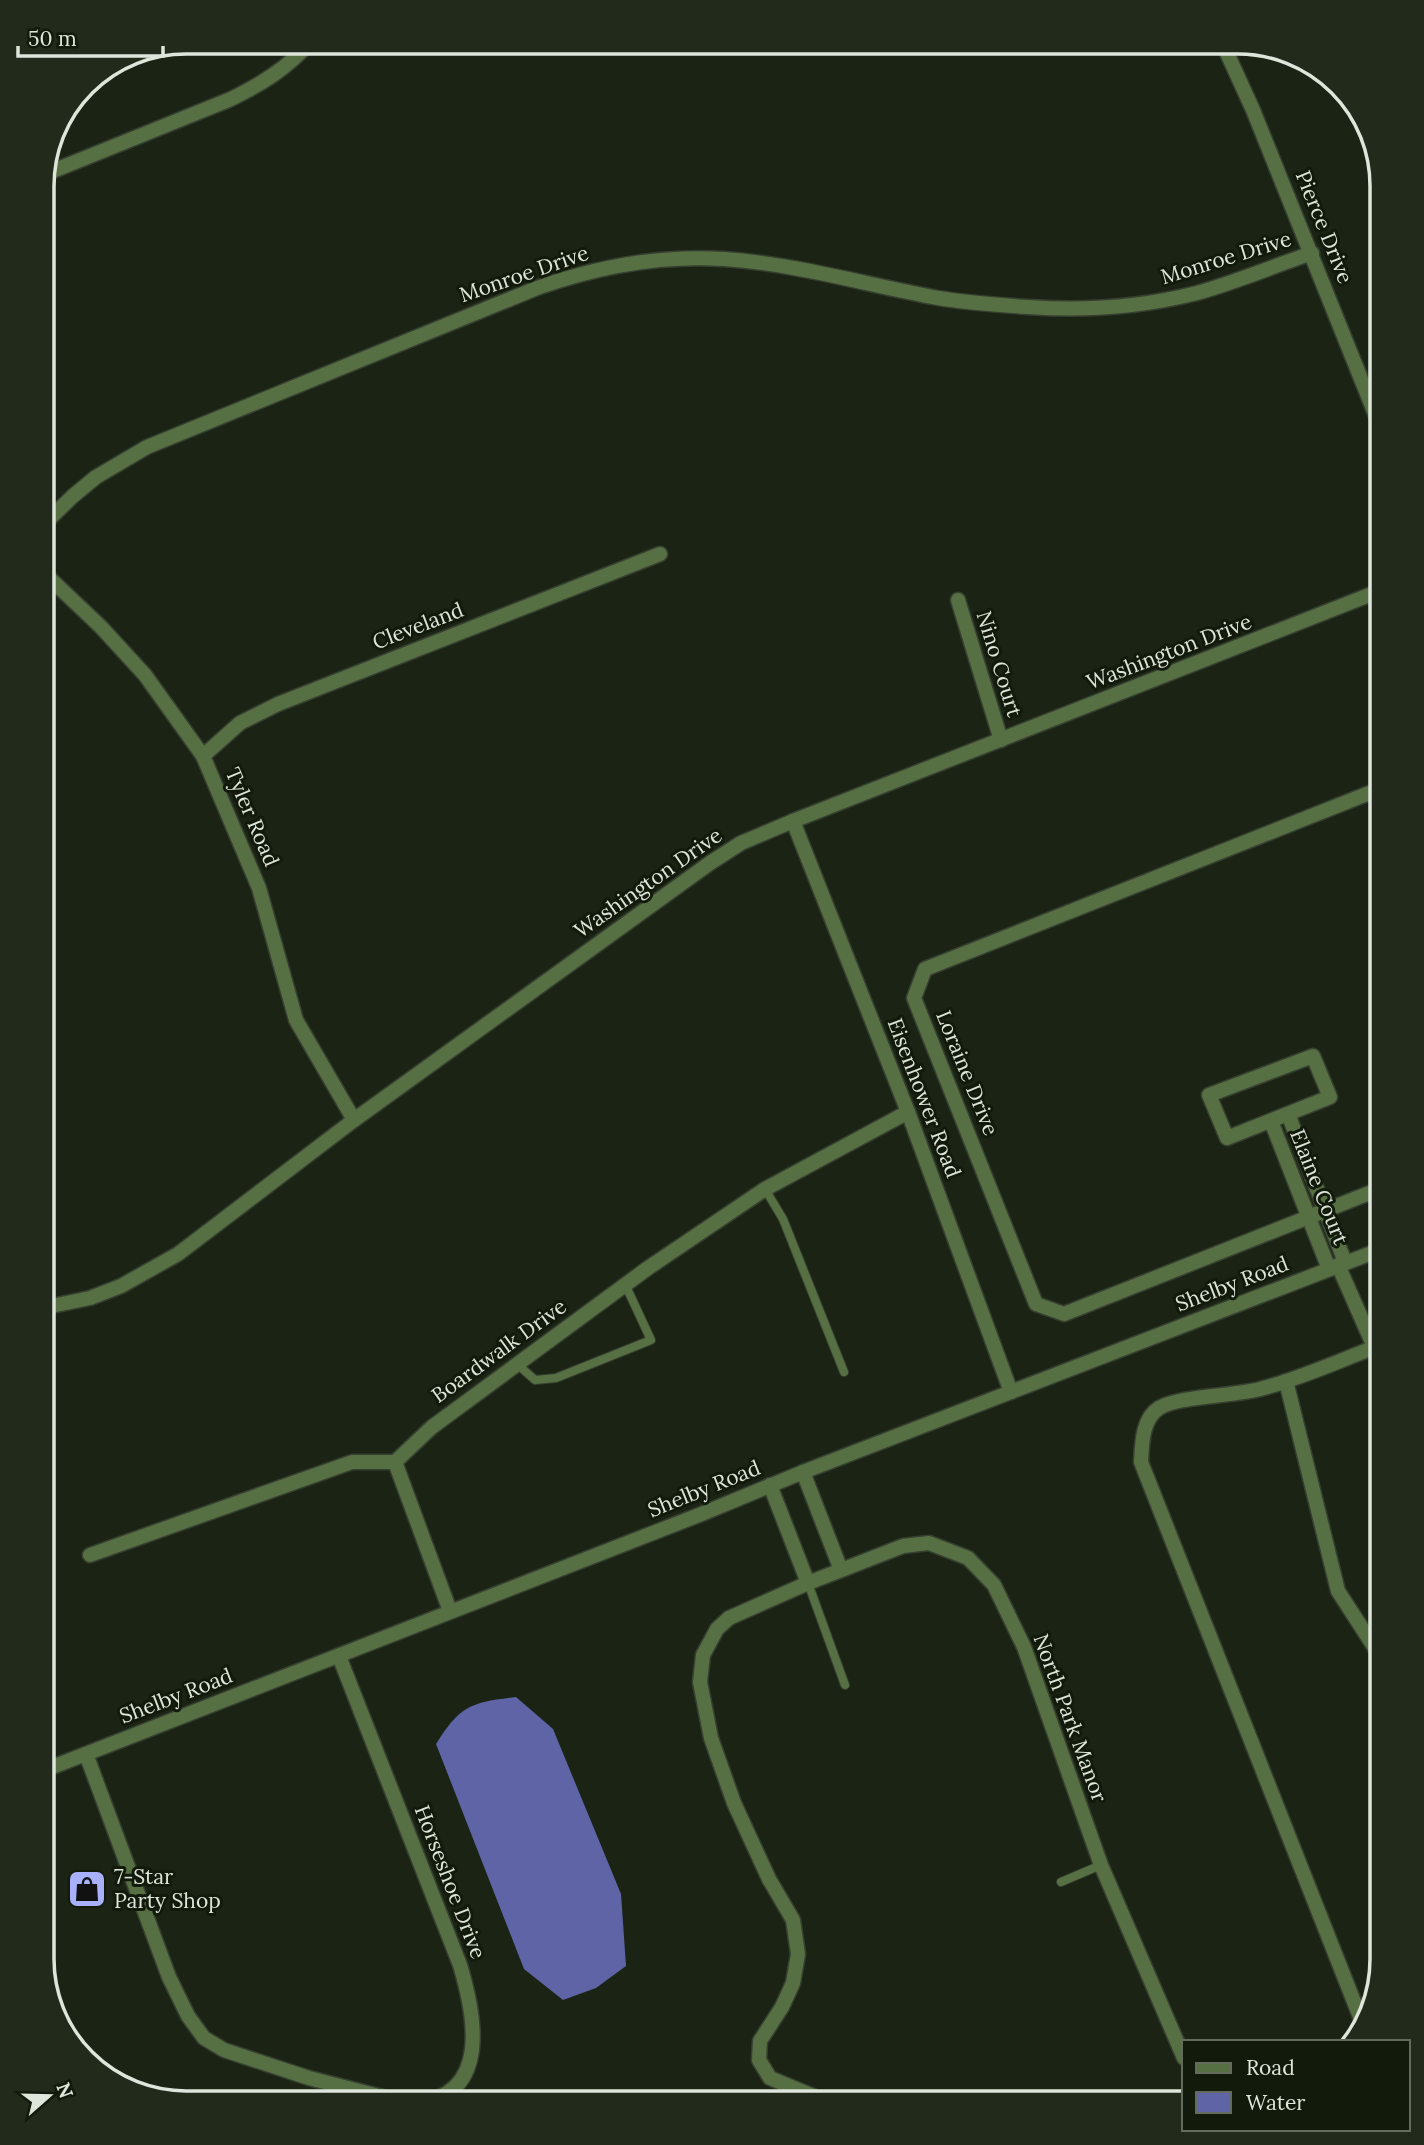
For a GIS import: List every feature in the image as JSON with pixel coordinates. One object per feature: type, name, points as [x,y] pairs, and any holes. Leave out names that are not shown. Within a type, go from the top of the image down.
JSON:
[{"type":"street","points":[[55,170],[232,99],[261,83],[297,54]]},
{"type":"street","name":"Pierce Drive","points":[[1228,55],[1312,253],[1370,400]]},
{"type":"street","name":"Monroe Drive","points":[[55,513],[96,477],[157,442],[537,288],[594,270],[634,263],[722,259],[819,273],[941,298],[1009,306],[1085,308],[1130,306],[1198,292],[1312,253]]},
{"type":"street","name":"Cleveland","points":[[203,755],[240,723],[278,704],[660,554]]},
{"type":"street","name":"Tyler Road","points":[[55,583],[101,627],[145,675],[203,755],[258,888],[296,1020],[354,1120]]},
{"type":"street","name":"Washington Drive","points":[[54,1305],[90,1298],[121,1286],[178,1254],[354,1120],[741,843],[1370,595]]},
{"type":"street","name":"Nino Court","points":[[958,600],[1001,740]]},
{"type":"street","name":"Loraine Drive","points":[[1370,793],[925,969],[914,998],[1036,1304],[1064,1314],[1370,1193]]},
{"type":"street","name":"Eisenhower Road","points":[[793,821],[908,1112],[1011,1392]]},
{"type":"street","name":"Elaine Court","points":[[1313,1056],[1330,1097],[1288,1114],[1227,1138],[1209,1096],[1313,1056]]},
{"type":"street","name":"Boardwalk Drive","points":[[395,1462],[432,1427],[625,1284],[765,1189],[908,1112]]},
{"type":"street","name":"Elaine Court","points":[[1288,1114],[1326,1211],[1337,1266]]},
{"type":"street","name":"Elaine Court","points":[[1270,1121],[1309,1217],[1337,1266]]},
{"type":"street","name":"Shelby Road","points":[[54,1767],[803,1472],[1370,1254]]},
{"type":"street","points":[[1337,1266],[1370,1331]]},
{"type":"street","points":[[1358,2013],[1141,1462],[1142,1440],[1147,1422],[1158,1409],[1174,1402],[1227,1396],[1286,1381],[1370,1348]]},
{"type":"street","points":[[1286,1381],[1338,1591],[1370,1640]]},
{"type":"street","points":[[90,1555],[352,1462],[395,1462],[450,1611]]},
{"type":"street","points":[[803,1472],[841,1570]]},
{"type":"street","points":[[771,1485],[808,1583]]},
{"type":"street","name":"North Park Manor","points":[[800,2091],[770,2078],[759,2060],[760,2040],[782,2007],[793,1983],[799,1954],[793,1920],[769,1879],[734,1803],[711,1738],[700,1682],[703,1655],[717,1629],[729,1618],[808,1583],[903,1546],[929,1543],[968,1558],[994,1585],[1024,1647],[1101,1865],[1182,2053]]},
{"type":"street","name":"Horseshoe Drive","points":[[340,1656],[470,1996],[474,2022],[473,2045],[466,2073],[453,2090]]},
{"type":"street","points":[[86,1754],[169,1977],[188,2016],[204,2038],[224,2050],[356,2090]]},
{"type":"lane","points":[[765,1189],[783,1219],[844,1372]]},
{"type":"lane","points":[[517,1364],[535,1380],[556,1378],[651,1340],[625,1284]]},
{"type":"lane","points":[[808,1583],[845,1685]]},
{"type":"lane","points":[[1060,1882],[1101,1865]]},
{"type":"water","points":[[516,1697],[553,1729],[621,1894],[626,1966],[596,1988],[563,2000],[524,1969],[436,1744],[452,1721],[468,1708],[488,1701]]},
{"type":"place","name":"7-Star Party Shop","points":[[87,1889]]}]
